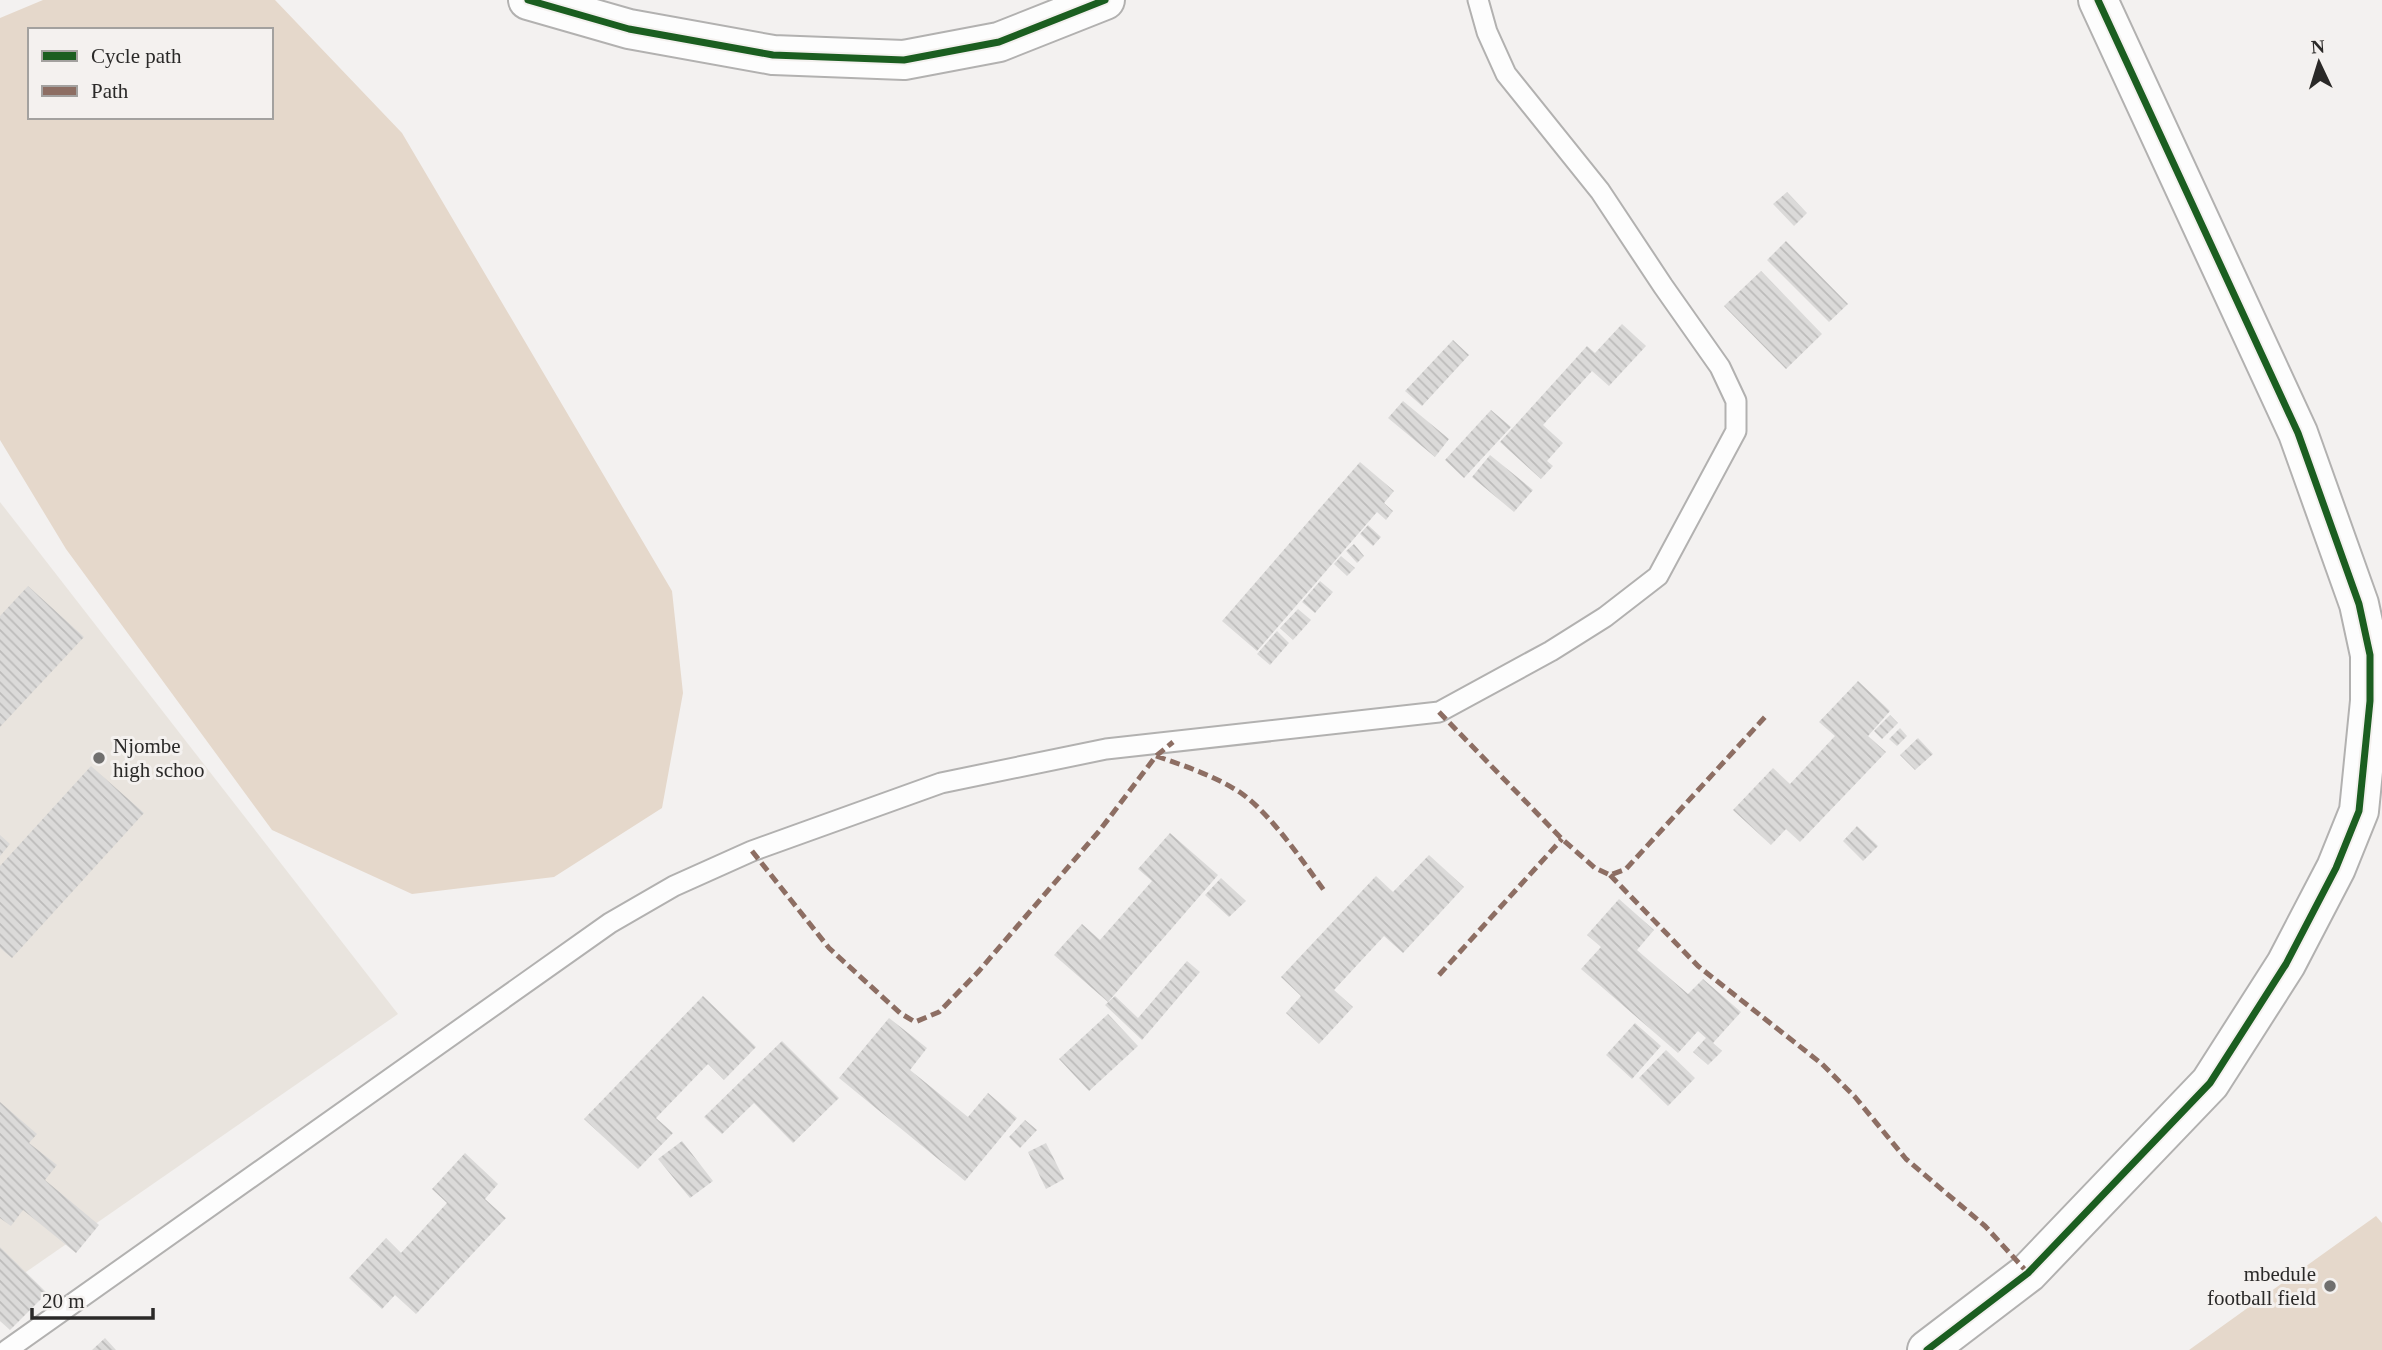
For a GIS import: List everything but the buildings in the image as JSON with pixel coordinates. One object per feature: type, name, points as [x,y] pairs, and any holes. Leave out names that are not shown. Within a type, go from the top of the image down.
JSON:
[{"type":"street","points":[[528,0],[629,29],[773,55],[904,60],[999,42],[1105,0]]},
{"type":"street","points":[[1927,1350],[2028,1273],[2210,1083],[2286,964],[2371,801],[2370,655],[2359,604],[2298,433],[2098,0]]},
{"type":"lane","points":[[7,1350],[610,923],[674,886],[752,851],[941,783],[1106,749],[1439,712],[1605,617],[1658,576],[1736,431],[1736,401],[1720,368],[1600,191],[1506,74],[1487,32],[1478,0]]},
{"type":"shaded area","points":[[43,0],[275,0],[402,133],[672,591],[683,693],[662,808],[554,877],[412,894],[272,830],[66,549],[0,440],[0,18]]},
{"type":"shaded area","name":"Njombe high schoo","points":[[0,502],[398,1014],[0,1290]]},
{"type":"shaded area","name":"mbedule football field","points":[[2376,1216],[2382,1223],[2382,1350],[2189,1350]]},
{"type":"marked path","points":[[1439,712],[1562,839],[1595,868],[1610,875],[1626,869],[1765,717]]},
{"type":"marked path","points":[[752,851],[829,948],[900,1013],[915,1022],[939,1012],[978,972],[1100,830],[1156,756],[1173,742]]},
{"type":"marked path","points":[[1156,756],[1221,781],[1253,802],[1326,893]]},
{"type":"marked path","points":[[1439,975],[1562,839]]},
{"type":"marked path","points":[[1610,875],[1698,966],[1822,1064],[1855,1097],[1906,1159],[1985,1226],[2028,1273]]},
{"type":"cycle path","points":[[528,0],[629,29],[773,55],[904,60],[999,42],[1105,0]]},
{"type":"cycle path","points":[[1927,1350],[2028,1273],[2210,1083],[2286,964],[2336,868],[2359,811],[2370,701],[2370,655],[2359,604],[2298,433],[2098,0]]},
{"type":"place","name":"Njombe high schoo","points":[[99,758]]},
{"type":"place","name":"mbedule football field","points":[[2330,1286]]}]
